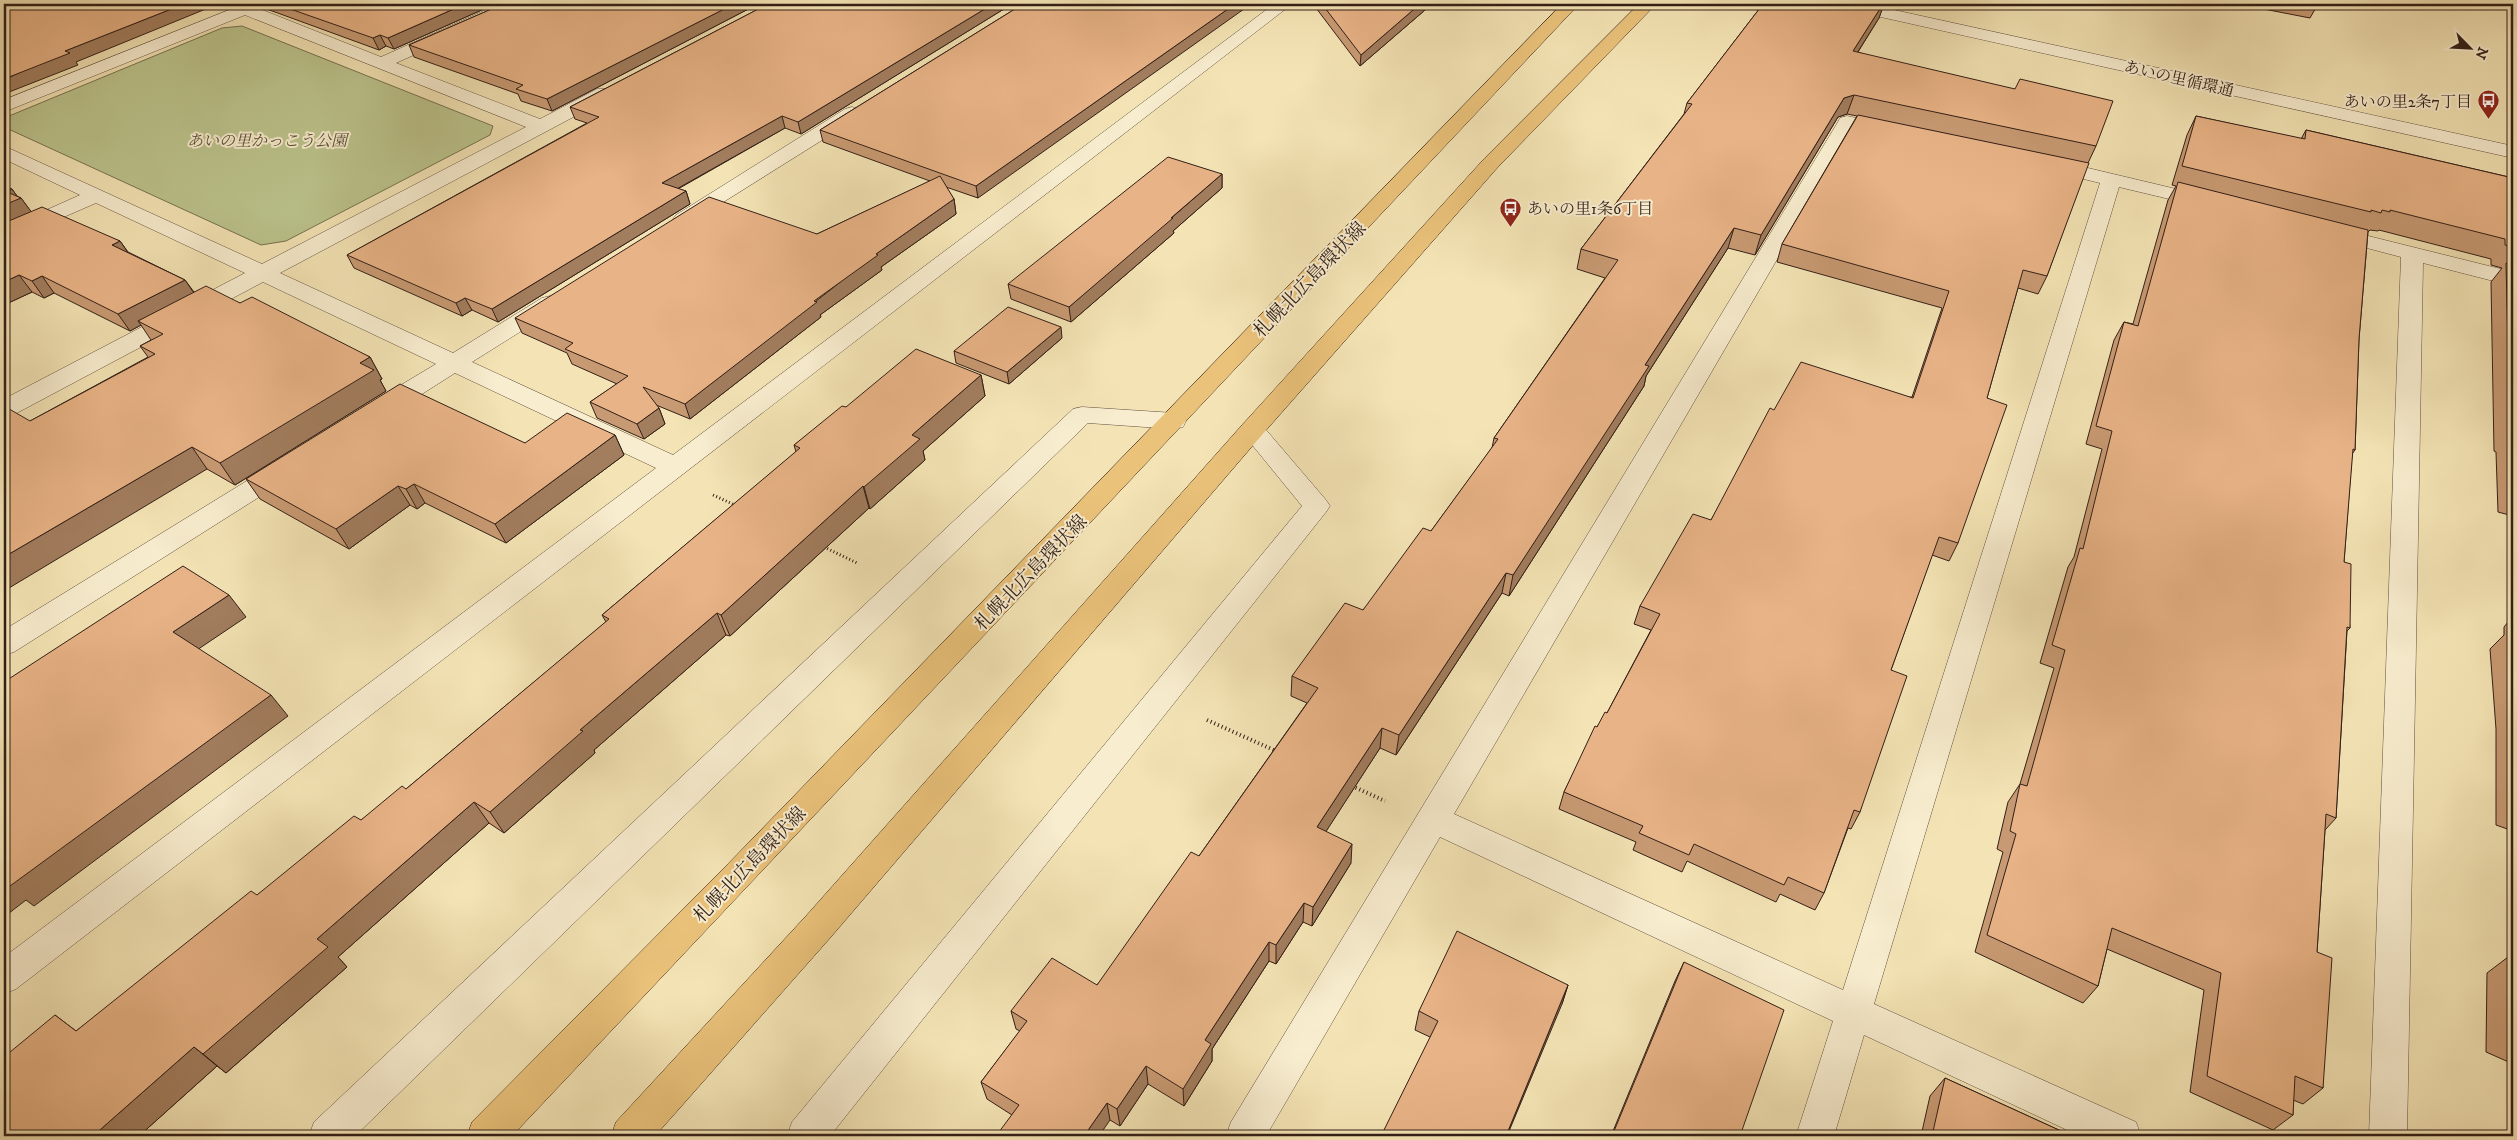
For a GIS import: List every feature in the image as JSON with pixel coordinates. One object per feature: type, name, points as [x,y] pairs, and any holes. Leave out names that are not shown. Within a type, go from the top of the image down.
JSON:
[{"type":"main road","name":"札幌北広島環状線","points":[[486,1136],[740,874],[1571,4]]},
{"type":"main road","points":[[630,1136],[818,927],[1252,430],[1490,163],[1648,4]]},
{"type":"street","points":[[381,63],[512,4]]},
{"type":"street","points":[[4,978],[1284,4]]},
{"type":"street","name":"あいの里循環通","points":[[1845,4],[2513,152]]},
{"type":"street","points":[[4,106],[251,7],[381,63],[541,126]]},
{"type":"street","points":[[4,409],[619,85]]},
{"type":"street","points":[[664,231],[866,104]]},
{"type":"street","points":[[1245,1136],[1848,122],[1914,136]]},
{"type":"street","points":[[4,152],[676,467]]},
{"type":"street","points":[[2027,160],[2112,178],[2228,207]]},
{"type":"street","points":[[1815,1136],[2112,178]]},
{"type":"street","points":[[4,237],[97,195]]},
{"type":"street","points":[[2306,227],[2513,279]]},
{"type":"street","points":[[2388,1136],[2412,253]]},
{"type":"street","points":[[362,420],[572,289]]},
{"type":"street","points":[[328,1136],[1082,415],[1174,421]]},
{"type":"street","points":[[806,1136],[1317,506],[1252,430]]},
{"type":"street","points":[[4,644],[304,457]]},
{"type":"street","points":[[1433,819],[1853,1014],[2122,1136]]},
{"type":"path","points":[[711,493],[746,510]]},
{"type":"path","points":[[818,544],[864,566]]},
{"type":"path","points":[[1200,717],[1278,752]]},
{"type":"path","points":[[1348,784],[1390,803]]},
{"type":"green space","name":"あいの里かっこう公園","points":[[242,26],[493,126],[490,135],[286,241],[261,245],[4,127],[9,116],[222,28]]},
{"type":"building","points":[[10,4],[184,4],[65,51],[70,53],[4,79],[4,8]]},
{"type":"building","points":[[276,4],[465,4],[388,38],[380,35],[373,38]]},
{"type":"building","points":[[503,4],[734,4],[547,99],[516,89],[523,85],[409,45]]},
{"type":"building","points":[[768,4],[993,4],[798,122],[782,116],[662,183],[686,191],[492,309],[465,298],[456,303],[347,255],[599,117],[570,107]]},
{"type":"building","points":[[1023,4],[1235,4],[976,186],[820,130]]},
{"type":"building","points":[[1322,4],[1420,4],[1361,55]]},
{"type":"building","points":[[1763,4],[1883,4],[1853,51],[2015,89],[2020,79],[2113,101],[2096,146],[1854,95],[1844,98],[1761,235],[1734,228],[1645,365],[1649,366],[1513,575],[1506,573],[1399,735],[1382,728],[1317,827],[1352,844],[1313,907],[1304,903],[1276,945],[1269,942],[1205,1040],[1211,1044],[1183,1089],[1146,1066],[1117,1109],[1107,1103],[1084,1136],[996,1136],[1019,1105],[981,1082],[1027,1021],[1011,1011],[1052,958],[1097,985],[1191,852],[1199,856],[1318,688],[1292,676],[1345,603],[1363,610],[1423,528],[1431,531],[1498,439],[1494,438],[1618,260],[1581,249],[1692,104],[1687,103]]},
{"type":"building","points":[[1858,115],[2089,163],[2047,276],[2023,270],[1987,398],[2007,405],[1958,543],[1939,537],[1891,670],[1907,676],[1860,812],[1854,810],[1824,893],[1788,877],[1784,885],[1694,844],[1689,855],[1639,833],[1643,826],[1564,792],[1595,726],[1597,727],[1605,712],[1607,713],[1660,614],[1640,606],[1693,514],[1711,520],[1770,408],[1774,410],[1801,362],[1913,398],[1949,291],[1782,244]]},
{"type":"building","points":[[2196,116],[2305,139],[2306,130],[2513,178],[2513,247],[2505,245],[2505,239],[2390,210],[2390,212],[2382,210],[2381,213],[2371,210],[2371,212],[2182,166]]},
{"type":"building","points":[[1168,157],[1222,174],[1069,307],[1008,284]]},
{"type":"building","points":[[940,176],[954,199],[814,301],[817,302],[685,404],[643,387],[659,408],[637,424],[590,402],[628,376],[565,349],[573,343],[515,318],[709,197],[817,234]]},
{"type":"building","points":[[2178,182],[2368,230],[2359,339],[2355,450],[2353,449],[2344,562],[2351,564],[2350,628],[2347,627],[2336,818],[2326,814],[2317,952],[2332,958],[2323,1088],[2295,1076],[2293,1115],[2207,1076],[2221,973],[2112,928],[2098,986],[1987,935],[2016,834],[2010,831],[2020,784],[2027,786],[2065,650],[2052,645],[2080,548],[2083,549],[2112,431],[2096,426],[2124,322],[2138,326]]},
{"type":"building","points":[[4,186],[12,189],[7,192],[21,198],[4,205]]},
{"type":"building","points":[[42,207],[120,241],[112,245],[185,280],[118,314],[42,276],[32,281],[19,275],[4,282],[4,223]]},
{"type":"building","points":[[2506,263],[2513,265],[2513,432],[2510,431]]},
{"type":"building","points":[[206,286],[240,303],[252,297],[370,357],[360,363],[374,370],[220,463],[192,447],[4,557],[4,406],[30,421],[155,354],[140,346],[163,334],[138,321]]},
{"type":"building","points":[[1008,307],[1061,327],[1007,372],[954,351]]},
{"type":"building","points":[[916,349],[981,375],[912,435],[920,439],[863,486],[721,615],[717,613],[580,730],[583,731],[490,812],[474,802],[317,939],[328,947],[203,1054],[194,1047],[93,1136],[4,1136],[4,1057],[55,1015],[76,1031],[251,891],[257,895],[354,816],[361,820],[402,786],[406,789],[609,619],[602,615],[800,448],[794,445],[842,406],[846,407]]},
{"type":"building","points":[[400,384],[525,443],[567,413],[615,435],[495,524],[414,484],[406,489],[398,486],[336,529],[246,479]]},
{"type":"building","points":[[183,566],[229,595],[173,632],[271,695],[10,886],[4,881],[4,682]]},
{"type":"building","points":[[2510,628],[2513,629],[2513,660]]},
{"type":"building","points":[[1457,931],[1568,985],[1506,1136],[1381,1136],[1438,1021],[1419,1011]]},
{"type":"building","points":[[2513,954],[2513,1035],[2512,1034]]},
{"type":"building","points":[[1684,962],[1784,1010],[1740,1136],[1612,1136]]},
{"type":"building","points":[[1945,1078],[2072,1136],[1932,1136]]},
{"type":"place","name":"あいの里2条7丁目","points":[[2488,120]]},
{"type":"place","name":"あいの里1条6丁目","points":[[1511,227]]}]
